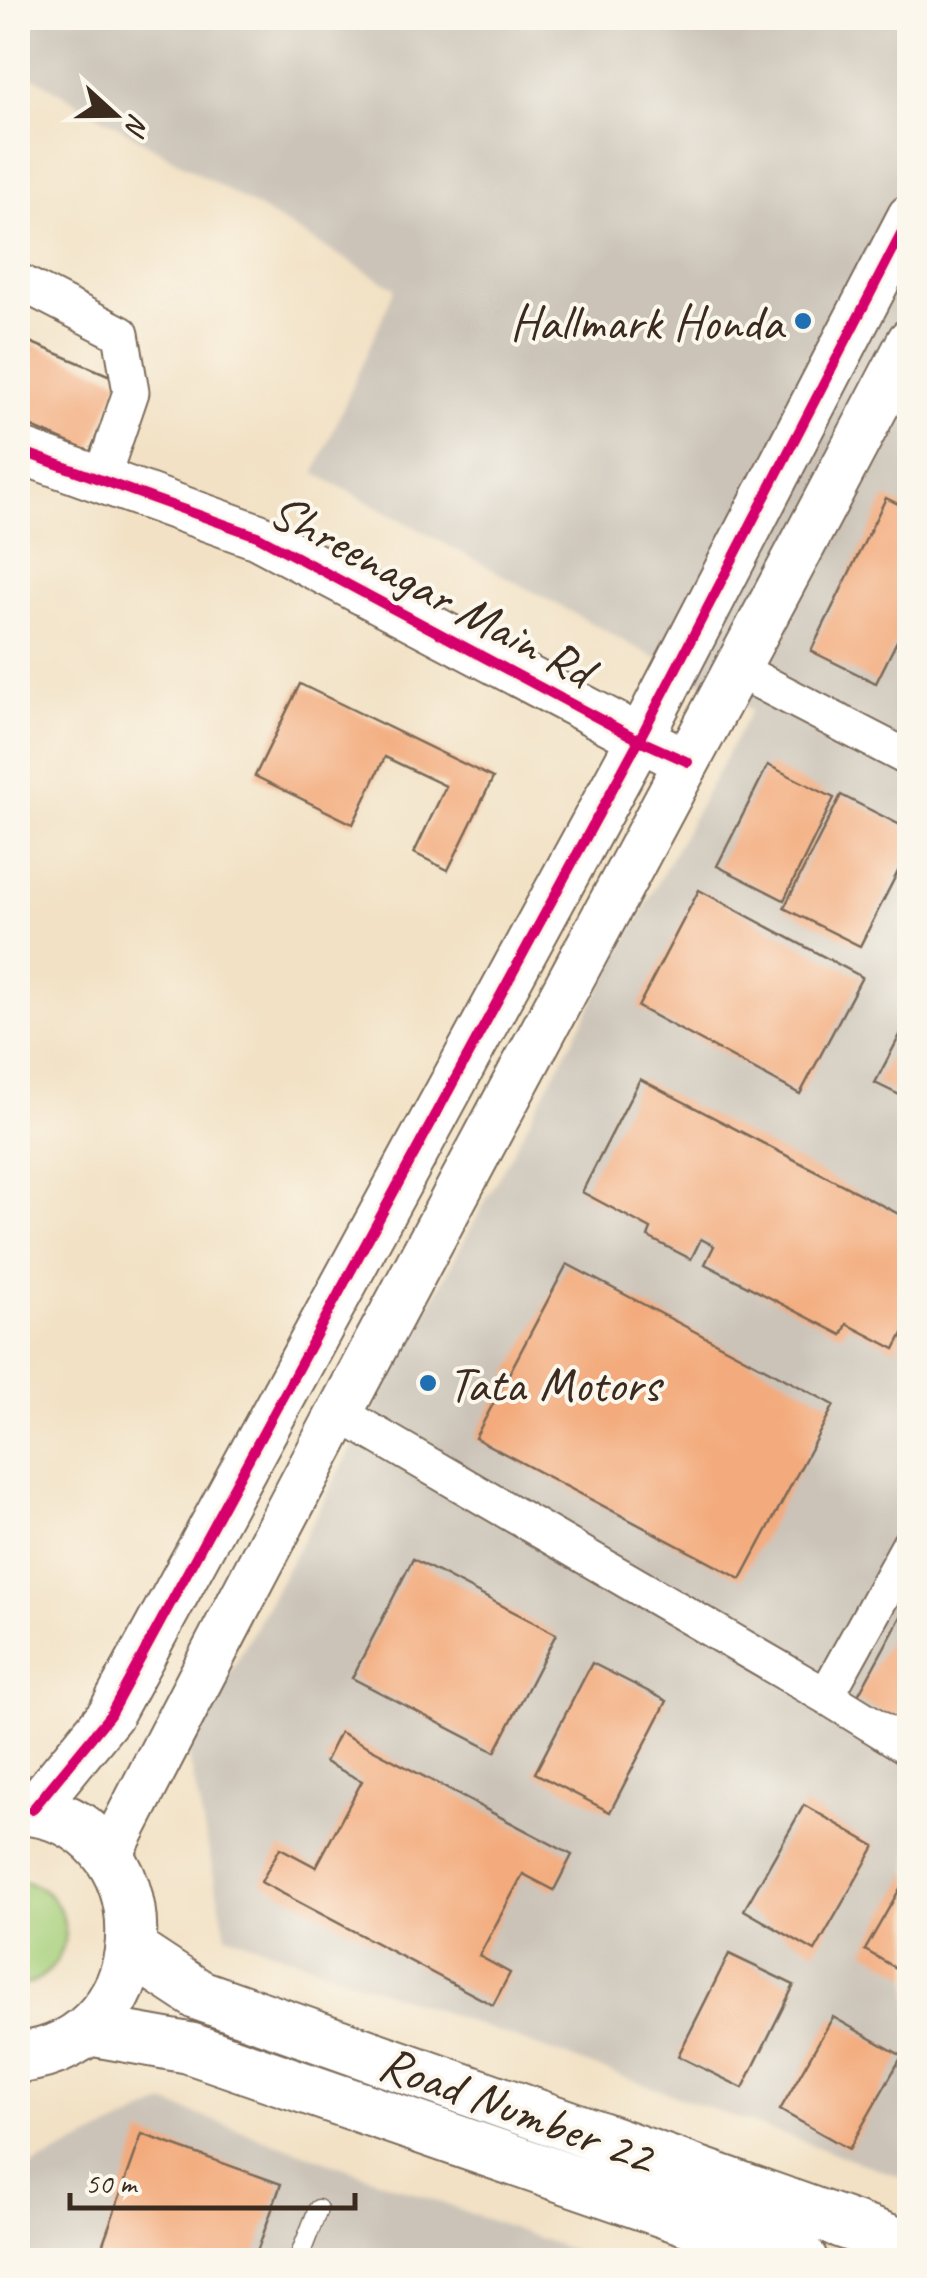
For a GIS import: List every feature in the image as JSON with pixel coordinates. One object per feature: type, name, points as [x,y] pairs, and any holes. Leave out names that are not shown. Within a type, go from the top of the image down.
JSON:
[{"type":"main road","points":[[18,2058],[63,2046],[88,2030],[109,2008],[124,1981],[132,1951],[133,1918],[124,1887],[108,1858],[87,1836],[62,1820],[25,1810]]},
{"type":"main road","name":"Road Number 22","points":[[132,1951],[200,1995],[910,2247]]},
{"type":"main road","name":"Road Number 22","points":[[88,2030],[189,2048],[802,2260]]},
{"type":"street","points":[[25,1810],[110,1715],[638,740],[910,217]]},
{"type":"street","points":[[18,282],[121,334],[131,392],[101,480]]},
{"type":"street","points":[[108,1858],[910,341]]},
{"type":"street","name":"Shreenagar Main Rd","points":[[18,450],[257,536],[638,740],[688,762]]},
{"type":"street","points":[[738,670],[910,759]]},
{"type":"street","points":[[340,1413],[910,1748]]},
{"type":"street","points":[[826,1696],[910,1544]]},
{"type":"lane","points":[[298,2260],[318,2209]]},
{"type":"shaded area","points":[[18,18],[909,18],[909,2180],[226,1934],[188,1752],[751,710],[315,473],[395,288],[18,68]]},
{"type":"shaded area","points":[[165,2103],[599,2260],[18,2260],[18,2173]]},
{"type":"green space","points":[[18,1880],[39,1887],[53,1900],[62,1915],[65,1933],[53,1966],[38,1979],[18,1987]]},
{"type":"building","points":[[18,337],[120,380],[90,452],[18,421]]},
{"type":"building","points":[[886,498],[910,510],[910,615],[876,683],[811,651]]},
{"type":"building","points":[[300,684],[493,778],[448,870],[414,853],[446,786],[385,757],[353,824],[255,776]]},
{"type":"building","points":[[768,765],[834,798],[784,900],[717,866]]},
{"type":"building","points":[[841,795],[910,830],[910,848],[860,946],[784,908]]},
{"type":"building","points":[[699,890],[862,977],[800,1094],[638,1007]]},
{"type":"building","points":[[910,1016],[910,1100],[875,1083]]},
{"type":"building","points":[[640,1079],[910,1220],[910,1320],[895,1349],[847,1324],[842,1335],[705,1264],[714,1246],[701,1239],[691,1259],[648,1237],[651,1229],[582,1192]]},
{"type":"building","points":[[567,1264],[834,1405],[741,1579],[475,1438]]},
{"type":"building","points":[[413,1559],[556,1634],[495,1752],[352,1678]]},
{"type":"building","points":[[910,1600],[910,1727],[856,1699]]},
{"type":"building","points":[[592,1663],[667,1701],[610,1812],[535,1773]]},
{"type":"building","points":[[340,1732],[572,1855],[554,1890],[523,1874],[479,1956],[510,1973],[493,2005],[261,1882],[280,1848],[316,1867],[362,1781],[325,1762]]},
{"type":"building","points":[[804,1805],[875,1846],[815,1951],[744,1910]]},
{"type":"building","points":[[910,1871],[910,1976],[865,1950]]},
{"type":"building","points":[[729,1954],[794,1985],[743,2088],[678,2056]]},
{"type":"building","points":[[833,2017],[902,2056],[849,2149],[780,2110]]},
{"type":"building","points":[[142,2134],[281,2184],[254,2260],[97,2260]]},
{"type":"cycle path","points":[[32,1810],[110,1715],[639,740],[910,217]]},
{"type":"cycle path","points":[[18,450],[257,536],[639,740],[688,762]]},
{"type":"place","name":"Hallmark Honda","points":[[803,321]]},
{"type":"place","name":"Tata Motors","points":[[428,1383]]}]
